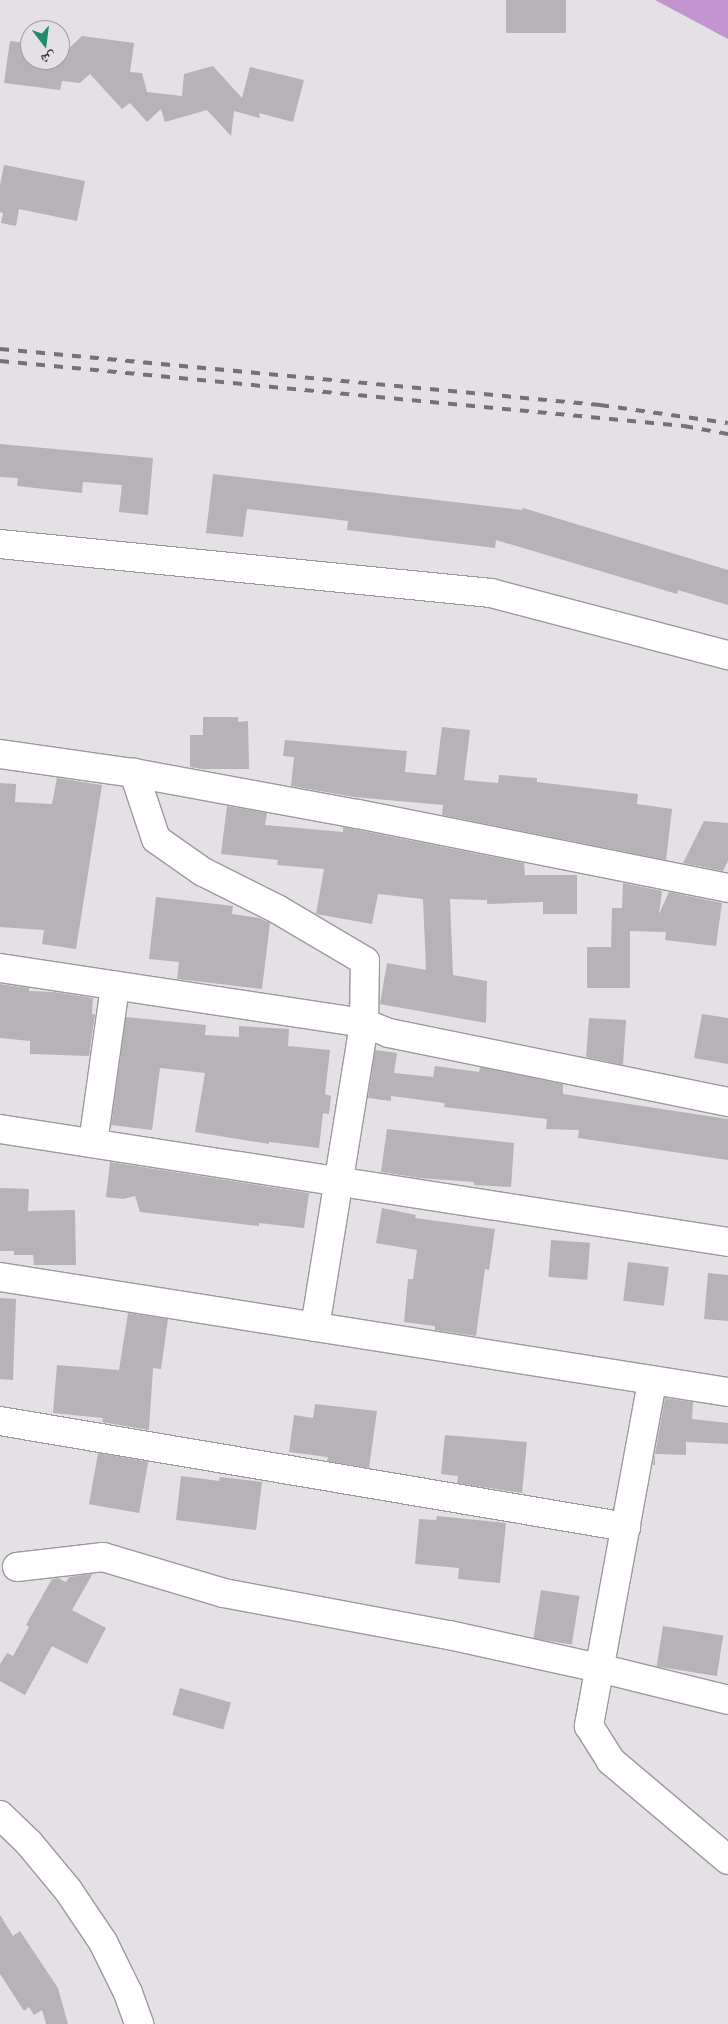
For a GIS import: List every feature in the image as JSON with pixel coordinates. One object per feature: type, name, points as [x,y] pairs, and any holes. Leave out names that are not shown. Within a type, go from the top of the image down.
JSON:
[{"type":"street","points":[[0,544],[491,593],[728,655]]},
{"type":"street","points":[[0,754],[134,773],[358,814],[728,888]]},
{"type":"street","points":[[134,773],[156,839],[202,872],[277,909],[365,962],[364,1023],[315,1327]]},
{"type":"street","points":[[0,968],[364,1023],[389,1033],[728,1102]]},
{"type":"street","points":[[93,1143],[115,986]]},
{"type":"street","points":[[0,1129],[339,1180],[728,1242]]},
{"type":"street","points":[[0,1277],[652,1382],[728,1392]]},
{"type":"street","points":[[652,1382],[589,1726],[611,1761],[728,1860]]},
{"type":"street","points":[[0,1421],[626,1527]]},
{"type":"street","points":[[16,1566],[103,1557],[224,1593],[449,1635],[600,1668],[728,1700]]},
{"type":"street","points":[[0,1815],[29,1843],[68,1890],[103,1942],[128,1993],[139,2024]]},
{"type":"shaded area","points":[[655,0],[728,0],[728,39]]},
{"type":"building","points":[[506,0],[566,0],[566,33],[506,33]]},
{"type":"building","points":[[82,36],[134,43],[130,72],[142,73],[147,92],[182,96],[184,74],[213,66],[242,98],[250,67],[304,80],[293,122],[259,113],[260,118],[234,111],[231,136],[207,110],[165,122],[161,109],[147,122],[130,103],[122,109],[90,74],[80,83],[62,81],[60,90],[4,83],[10,41],[20,42],[20,70],[70,70],[70,47]]},
{"type":"building","points":[[4,165],[85,181],[77,221],[19,209],[16,226],[1,223],[3,213],[0,212],[0,185]]},
{"type":"building","points":[[0,444],[153,458],[148,515],[119,512],[122,485],[83,482],[82,493],[17,486],[18,478],[0,477]]},
{"type":"building","points":[[213,474],[522,510],[523,508],[728,570],[728,605],[678,590],[677,594],[496,540],[495,548],[347,530],[348,521],[247,509],[243,537],[206,533]]},
{"type":"building","points":[[203,717],[238,717],[238,722],[248,721],[249,769],[202,769],[190,767],[190,735],[203,735]]},
{"type":"building","points":[[442,727],[470,730],[464,780],[498,783],[499,775],[537,778],[537,782],[638,794],[637,804],[672,809],[666,860],[442,815],[443,805],[354,797],[291,786],[294,757],[283,756],[285,740],[407,751],[405,772],[436,775]]},
{"type":"building","points":[[57,778],[102,785],[76,949],[42,944],[44,930],[0,927],[0,783],[16,784],[15,802],[52,804]]},
{"type":"building","points":[[227,806],[267,813],[265,825],[343,832],[343,827],[524,863],[525,875],[577,875],[577,914],[543,914],[543,902],[487,904],[487,900],[450,899],[453,975],[487,981],[486,1023],[380,1004],[387,963],[426,970],[423,899],[378,894],[372,924],[316,914],[324,869],[277,865],[278,860],[221,854]]},
{"type":"building","points":[[704,821],[728,823],[728,861],[723,871],[683,863]]},
{"type":"building","points":[[623,883],[662,891],[659,914],[669,892],[722,903],[716,946],[665,940],[666,932],[630,931],[630,988],[587,988],[587,947],[611,947],[612,908],[622,908]]},
{"type":"building","points":[[156,897],[233,906],[232,914],[259,918],[270,923],[262,989],[177,979],[179,962],[149,959]]},
{"type":"building","points":[[0,984],[29,988],[29,991],[54,992],[93,998],[92,1014],[95,1014],[89,1056],[30,1054],[30,1041],[0,1038]]},
{"type":"building","points":[[702,1014],[728,1018],[728,1064],[694,1058]]},
{"type":"building","points":[[126,1017],[206,1025],[205,1035],[239,1037],[239,1026],[289,1029],[288,1046],[330,1050],[325,1094],[331,1096],[329,1114],[323,1113],[319,1148],[269,1142],[269,1144],[195,1132],[205,1073],[160,1068],[152,1130],[111,1125]]},
{"type":"building","points":[[589,1018],[626,1020],[623,1065],[586,1057]]},
{"type":"building","points":[[375,1050],[397,1053],[394,1073],[433,1077],[435,1066],[479,1072],[480,1067],[563,1084],[563,1094],[728,1119],[728,1160],[578,1138],[579,1130],[546,1129],[547,1119],[444,1107],[445,1103],[391,1096],[391,1101],[368,1098]]},
{"type":"building","points":[[387,1129],[514,1143],[511,1187],[474,1185],[474,1182],[420,1178],[381,1172]]},
{"type":"building","points":[[110,1162],[309,1193],[304,1228],[259,1223],[259,1226],[140,1212],[135,1196],[123,1199],[106,1197]]},
{"type":"building","points":[[0,1188],[29,1189],[28,1211],[75,1210],[76,1265],[34,1265],[33,1255],[14,1255],[14,1251],[0,1251]]},
{"type":"building","points":[[382,1208],[416,1215],[415,1218],[495,1229],[489,1270],[485,1269],[476,1336],[435,1330],[435,1326],[404,1322],[408,1279],[413,1279],[417,1250],[376,1243]]},
{"type":"building","points":[[551,1240],[590,1243],[587,1280],[548,1277]]},
{"type":"building","points":[[628,1262],[669,1267],[664,1306],[623,1301]]},
{"type":"building","points":[[708,1273],[728,1275],[728,1321],[704,1319]]},
{"type":"building","points":[[0,1298],[16,1299],[13,1380],[0,1379]]},
{"type":"building","points":[[128,1313],[168,1319],[161,1369],[153,1368],[149,1430],[102,1422],[103,1418],[53,1413],[57,1365],[119,1370]]},
{"type":"building","points":[[665,1398],[693,1402],[692,1419],[728,1423],[728,1444],[686,1442],[686,1455],[655,1454],[655,1465],[653,1465]]},
{"type":"building","points":[[315,1404],[377,1411],[369,1468],[327,1461],[328,1457],[289,1452],[294,1415],[313,1418]]},
{"type":"building","points":[[445,1435],[527,1442],[522,1493],[457,1483],[458,1476],[441,1474]]},
{"type":"building","points":[[98,1453],[148,1462],[139,1513],[89,1504]]},
{"type":"building","points":[[181,1476],[219,1481],[220,1477],[262,1482],[256,1530],[176,1520]]},
{"type":"building","points":[[437,1516],[506,1523],[500,1583],[458,1579],[459,1568],[415,1564],[419,1519],[436,1520]]},
{"type":"building","points":[[92,1575],[72,1610],[106,1628],[87,1664],[52,1646],[25,1695],[0,1681],[0,1664],[7,1653],[13,1656],[29,1627],[26,1625],[52,1579],[58,1578],[66,1582],[69,1577]]},
{"type":"building","points":[[541,1590],[580,1596],[572,1644],[533,1638]]},
{"type":"building","points":[[663,1626],[723,1636],[717,1676],[657,1666]]},
{"type":"building","points":[[180,1688],[231,1703],[223,1730],[172,1715]]},
{"type":"building","points":[[0,1915],[13,1936],[20,1931],[58,1988],[68,2024],[46,2024],[42,2010],[34,2015],[29,2007],[24,2011],[0,1974]]},
{"type":"railway","points":[[0,349],[600,405],[728,423]]},
{"type":"railway","points":[[0,361],[684,426],[728,434]]}]
